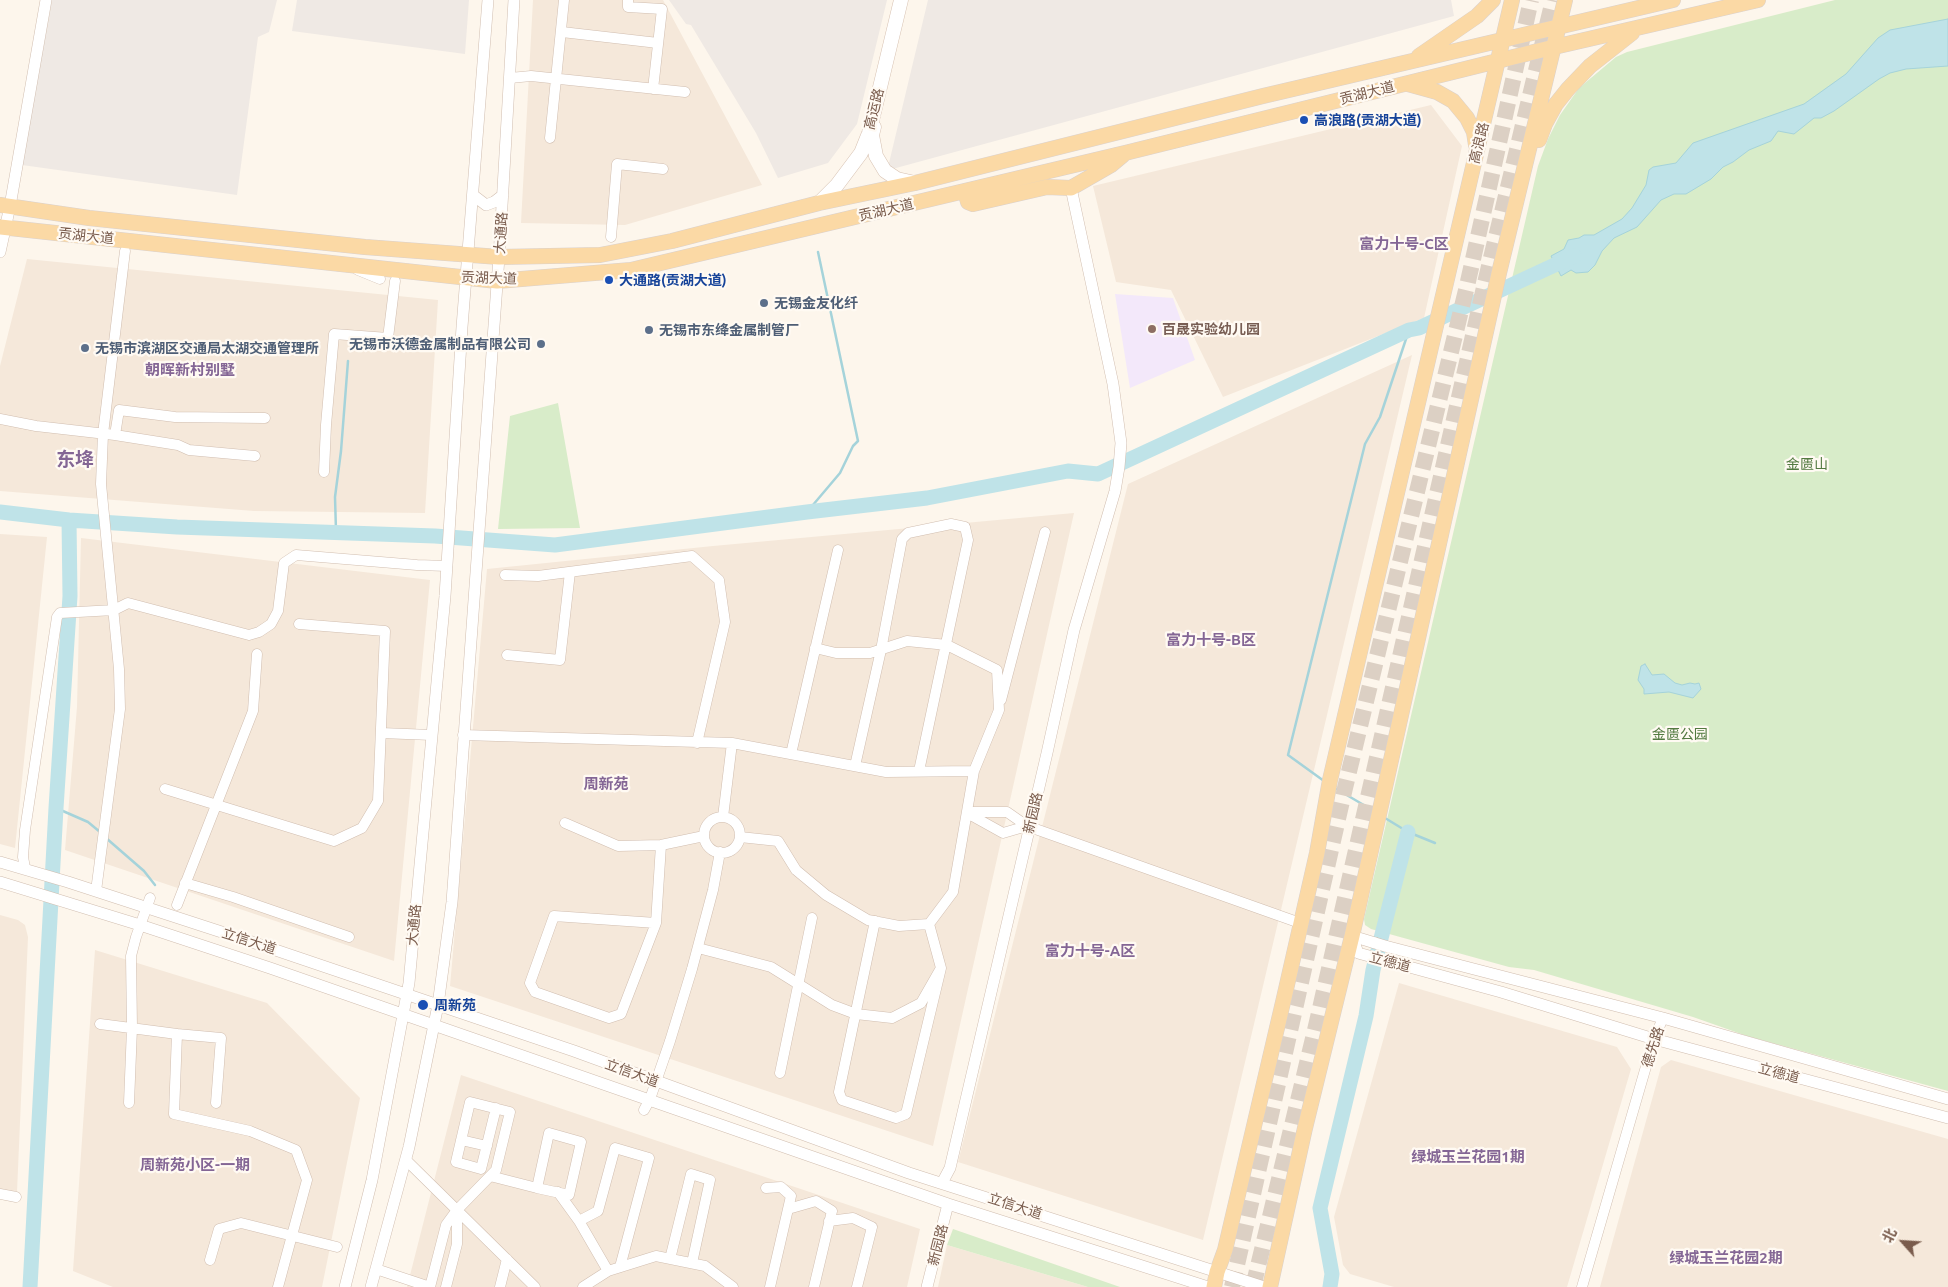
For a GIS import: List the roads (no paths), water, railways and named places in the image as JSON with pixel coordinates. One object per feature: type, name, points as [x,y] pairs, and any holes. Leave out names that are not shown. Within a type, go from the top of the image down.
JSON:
[{"type":"main road","name":"高运路","points":[[903,0],[872,135],[876,156],[885,172],[897,179],[915,183]]},
{"type":"main road","name":"高运路","points":[[819,203],[841,180],[861,153],[869,133],[903,0]]},
{"type":"main road","points":[[1411,61],[1477,16],[1493,0]]},
{"type":"main road","name":"高浪路","points":[[1215,1280],[1225,1250],[1317,853],[1329,785],[1512,0]]},
{"type":"main road","points":[[1270,1287],[1305,1128],[1352,936],[1499,272],[1565,0]]},
{"type":"main road","name":"贡湖大道","points":[[2,229],[497,281],[631,270],[1125,153],[1554,47],[1758,0]]},
{"type":"main road","name":"贡湖大道","points":[[5,206],[118,221],[365,247],[499,257],[600,255],[672,241],[819,203],[915,183],[1263,96],[1663,1]]},
{"type":"main road","points":[[1520,185],[1532,162],[1545,124],[1556,104],[1590,66],[1638,29]]},
{"type":"main road","points":[[1404,84],[1437,92],[1461,108],[1474,132],[1477,150]]},
{"type":"main road","points":[[965,191],[968,202],[973,204],[1047,187],[1070,188],[1112,165],[1125,153]]},
{"type":"street","points":[[0,252],[5,206],[44,0]]},
{"type":"street","points":[[466,278],[488,0]]},
{"type":"street","name":"大通路","points":[[463,735],[499,257],[514,0]]},
{"type":"street","points":[[550,138],[564,0]]},
{"type":"street","points":[[628,0],[628,6],[662,10],[653,89]]},
{"type":"street","points":[[562,32],[658,43]]},
{"type":"street","points":[[510,78],[531,76],[685,92]]},
{"type":"street","points":[[612,237],[617,164],[663,169]]},
{"type":"street","name":"新园路","points":[[940,1183],[950,1168],[1071,629],[1113,490],[1119,443],[1070,188]]},
{"type":"street","points":[[473,195],[486,204],[494,202],[503,195]]},
{"type":"street","points":[[96,891],[120,709],[119,669],[101,484],[103,434],[125,251]]},
{"type":"street","points":[[348,265],[380,279]]},
{"type":"street","name":"大通路","points":[[345,1287],[372,1180],[407,995],[447,562],[466,278]]},
{"type":"street","points":[[324,472],[334,334],[388,338],[395,281]]},
{"type":"street","points":[[115,435],[119,410],[175,417],[265,418]]},
{"type":"street","points":[[0,419],[36,426],[115,435],[178,445],[189,450],[255,456]]},
{"type":"street","points":[[855,766],[881,650],[902,539],[908,533],[951,524],[965,527],[968,540],[919,772]]},
{"type":"street","points":[[740,837],[778,841],[796,870],[826,895],[868,920],[899,926],[929,924],[953,892],[974,771],[998,710],[1045,532]]},
{"type":"street","points":[[791,754],[838,550]]},
{"type":"street","points":[[25,868],[23,857],[25,830],[57,617],[60,613],[114,610],[128,603],[249,635],[272,624],[278,611],[284,563],[296,555],[417,566],[447,562]]},
{"type":"street","points":[[505,575],[538,576],[692,556],[719,580],[724,622],[698,743]]},
{"type":"street","points":[[507,655],[560,660],[570,572]]},
{"type":"street","points":[[165,789],[334,841],[362,828],[378,800],[385,631],[299,624]]},
{"type":"street","points":[[815,648],[836,654],[870,653],[907,641],[947,645],[997,670],[998,710]]},
{"type":"street","points":[[177,905],[253,711],[257,654]]},
{"type":"street","points":[[381,733],[432,735]]},
{"type":"street","points":[[371,1287],[406,1160],[438,1005],[452,902],[463,735],[732,743],[886,772],[974,771]]},
{"type":"street","points":[[723,817],[732,743]]},
{"type":"street","points":[[966,812],[1002,833],[1028,827]]},
{"type":"street","points":[[966,812],[1007,812],[1028,827],[1300,923]]},
{"type":"street","points":[[723,817],[734,821],[738,826],[740,837],[735,847],[731,850],[720,852],[709,847],[704,836],[705,830],[712,820],[723,817]]},
{"type":"street","points":[[565,822],[618,846],[661,845],[704,836]]},
{"type":"street","points":[[656,923],[554,916],[530,982],[535,992],[609,1018],[621,1014],[656,923],[661,845]]},
{"type":"street","points":[[644,1110],[656,1081],[698,948],[713,890],[720,852]]},
{"type":"street","name":"立信大道","points":[[0,862],[96,891],[148,903],[1215,1280],[1264,1287]]},
{"type":"street","name":"立信大道","points":[[0,882],[140,925],[434,1024],[950,1204],[1208,1287]]},
{"type":"street","points":[[185,884],[233,896],[348,937]]},
{"type":"street","points":[[129,1103],[132,1028],[131,956],[148,903]]},
{"type":"street","points":[[780,1073],[800,985],[812,918]]},
{"type":"street","points":[[875,921],[839,1092],[842,1100],[896,1118],[906,1114],[941,968],[929,924]]},
{"type":"street","name":"立德道","points":[[1352,936],[1663,1018],[1948,1099]]},
{"type":"street","name":"立德道","points":[[1352,936],[1358,954],[1501,992],[1656,1039],[1948,1118]]},
{"type":"street","points":[[698,948],[771,967],[832,1005],[856,1014],[892,1018],[921,1003],[941,968]]},
{"type":"street","name":"德先路","points":[[1582,1287],[1663,1018]]},
{"type":"street","points":[[100,1024],[221,1038],[216,1103]]},
{"type":"street","points":[[177,1034],[174,1114],[250,1131],[296,1150],[307,1180],[278,1287]]},
{"type":"street","name":"德先路","points":[[1586,1287],[1656,1039]]},
{"type":"street","points":[[376,1269],[430,1287],[446,1225],[457,1210],[496,1170],[510,1112],[496,1108],[470,1102],[456,1162],[481,1169],[496,1108]]},
{"type":"street","points":[[490,1176],[537,1188],[569,1195],[582,1142],[549,1133],[537,1188]]},
{"type":"street","points":[[461,1140],[487,1146]]},
{"type":"street","points":[[579,1221],[598,1211],[615,1148],[649,1158],[620,1267]]},
{"type":"street","points":[[406,1160],[507,1259],[524,1282],[535,1287]]},
{"type":"street","points":[[670,1259],[691,1174],[710,1180],[692,1263]]},
{"type":"street","points":[[766,1188],[781,1187],[791,1196],[770,1287]]},
{"type":"street","points":[[558,1192],[579,1221],[608,1271]]},
{"type":"street","points":[[0,1194],[16,1197]]},
{"type":"street","points":[[788,1209],[816,1201],[832,1211],[814,1287]]},
{"type":"street","name":"新园路","points":[[929,1287],[950,1204]]},
{"type":"street","points":[[446,1287],[458,1244],[457,1210]]},
{"type":"street","points":[[829,1221],[854,1218],[872,1227],[857,1287]]},
{"type":"street","points":[[210,1260],[218,1229],[241,1223],[337,1247]]},
{"type":"street","points":[[584,1287],[608,1271],[656,1256],[705,1266],[733,1287]]},
{"type":"street","points":[[500,1287],[507,1259]]},
{"type":"water","points":[[1948,19],[1948,66],[1906,69],[1890,73],[1834,111],[1821,118],[1814,118],[1794,134],[1778,131],[1771,141],[1749,150],[1723,167],[1711,179],[1686,194],[1674,194],[1661,200],[1637,227],[1614,238],[1602,251],[1595,265],[1588,272],[1576,273],[1571,270],[1561,276],[1551,256],[1564,249],[1568,240],[1584,235],[1594,235],[1622,219],[1632,208],[1646,185],[1649,170],[1653,167],[1676,163],[1693,143],[1804,104],[1846,74],[1878,38],[1890,30]]},
{"type":"water","points":[[1645,664],[1652,675],[1664,674],[1675,683],[1682,685],[1699,683],[1701,689],[1693,698],[1669,692],[1644,694],[1644,689],[1638,680],[1641,666]]},
{"type":"waterway","points":[[807,512],[840,473],[853,446],[858,441],[818,252]]},
{"type":"waterway","points":[[0,512],[69,520],[177,527],[435,536],[555,545],[927,498],[1068,471],[1098,474],[1574,256]]},
{"type":"waterway","points":[[1324,781],[1288,755],[1365,444],[1380,417],[1409,330]]},
{"type":"waterway","points":[[336,531],[335,497],[341,451],[348,361]]},
{"type":"waterway","points":[[30,1287],[56,808],[70,596],[69,520]]},
{"type":"waterway","points":[[1333,787],[1374,811]]},
{"type":"waterway","points":[[56,808],[88,822],[100,832]]},
{"type":"waterway","points":[[1385,818],[1408,832],[1435,843]]},
{"type":"waterway","points":[[1330,1287],[1332,1274],[1320,1208],[1366,1016],[1373,970],[1408,832]]},
{"type":"waterway","points":[[106,838],[144,871],[155,885]]},
{"type":"tunnel","points":[[1232,1287],[1345,788],[1467,286],[1531,0]]},
{"type":"tunnel","points":[[1253,1287],[1316,1026],[1485,283],[1553,0]]},
{"type":"place","name":"高浪路(贡湖大道)","points":[[1304,120]]},
{"type":"place","name":"大通路(贡湖大道)","points":[[609,280]]},
{"type":"place","name":"无锡金友化纤","points":[[764,303]]},
{"type":"place","name":"百晟实验幼儿园","points":[[1152,329]]},
{"type":"place","name":"无锡市东绛金属制管厂","points":[[649,330]]},
{"type":"place","name":"无锡市沃德金属制品有限公司","points":[[541,344]]},
{"type":"place","name":"无锡市滨湖区交通局太湖交通管理所","points":[[85,348]]},
{"type":"place","name":"周新苑","points":[[423,1005]]},
{"type":"district","name":"富力十号-C区","points":[[1404,244]]},
{"type":"district","name":"朝晖新村别墅","points":[[190,370]]},
{"type":"district","name":"东鿍","points":[[75,460]]},
{"type":"district","name":"富力十号-B区","points":[[1211,640]]},
{"type":"district","name":"周新苑","points":[[606,784]]},
{"type":"district","name":"富力十号-A区","points":[[1090,951]]},
{"type":"district","name":"绿城玉兰花园1期","points":[[1468,1157]]},
{"type":"district","name":"周新苑小区-一期","points":[[195,1165]]},
{"type":"district","name":"绿城玉兰花园2期","points":[[1726,1258]]},
{"type":"park label","name":"金匮山","points":[[1807,464]]},
{"type":"park label","name":"金匮公园","points":[[1680,734]]}]
